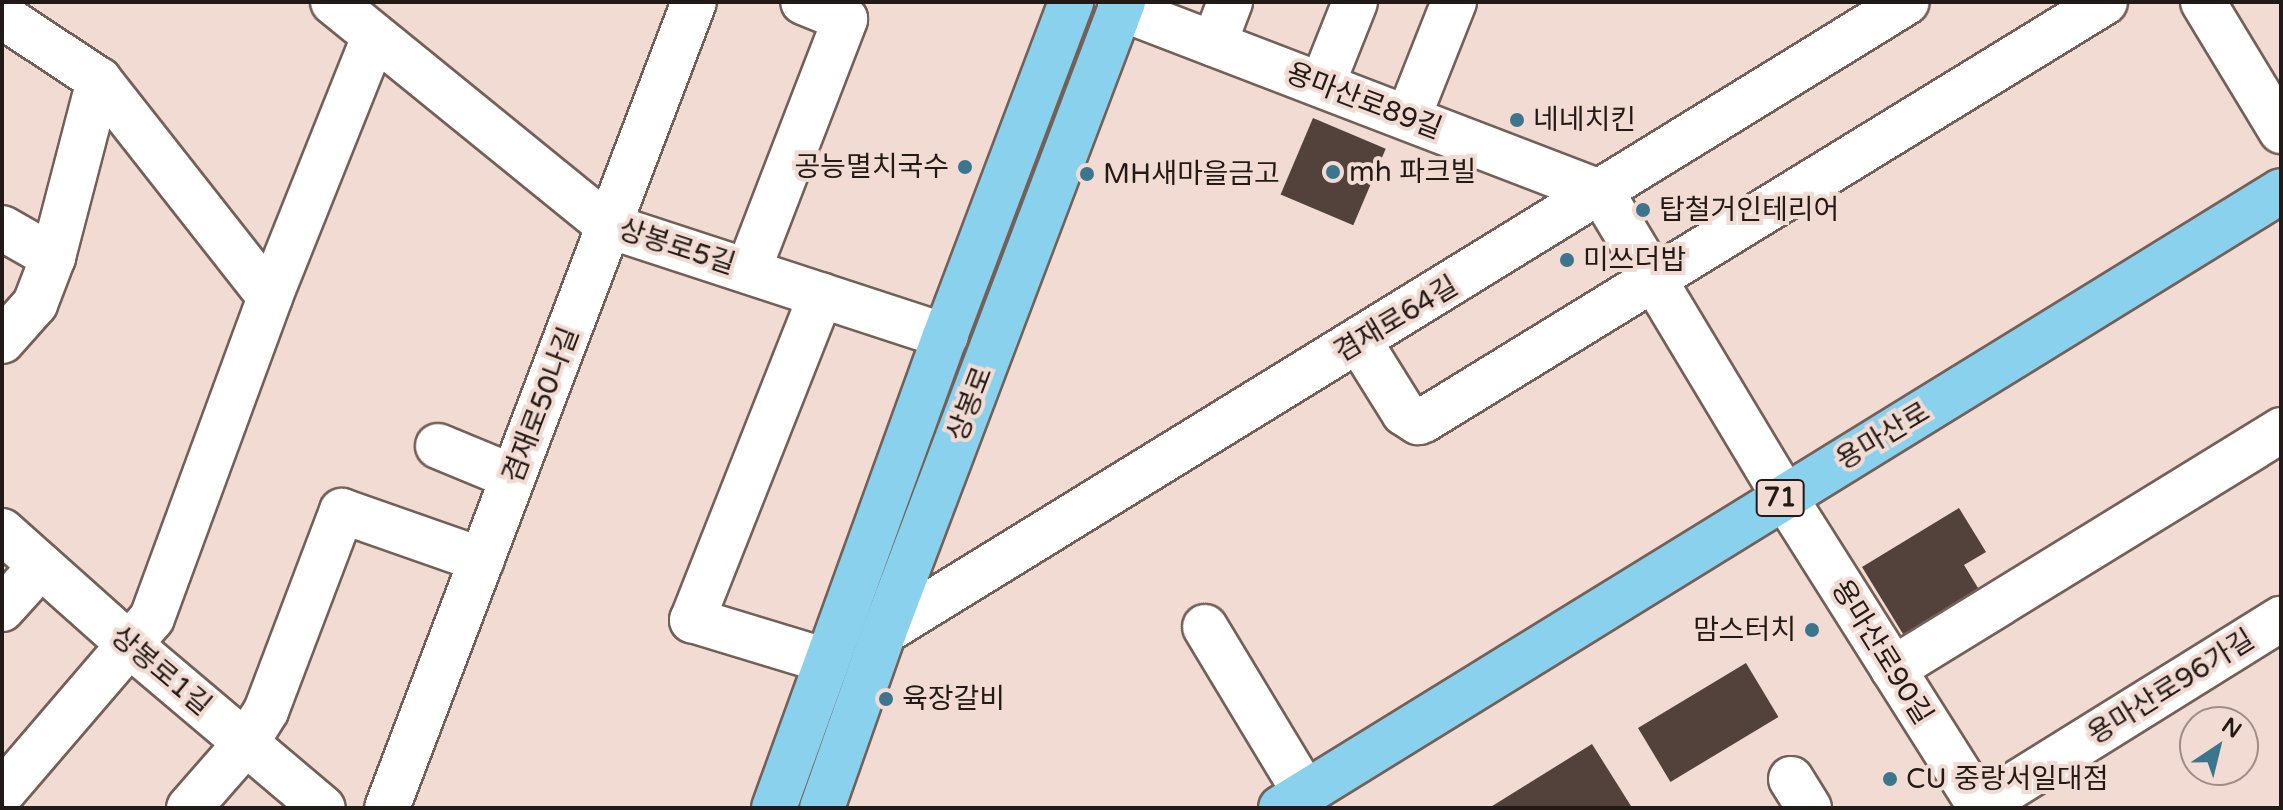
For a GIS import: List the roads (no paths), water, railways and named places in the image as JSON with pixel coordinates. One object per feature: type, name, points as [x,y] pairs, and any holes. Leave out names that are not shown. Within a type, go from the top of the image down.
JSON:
[{"type":"main road","name":"상봉로","points":[[774,808],[945,336],[1071,2]]},
{"type":"main road","name":"상봉로","points":[[822,808],[884,632],[1121,5]]},
{"type":"main road","name":"용마산로","points":[[1293,801],[2281,191]]},
{"type":"street","name":"상봉로5길","points":[[333,2],[609,226],[945,336]]},
{"type":"street","name":"겸재로50나길","points":[[387,808],[694,2]]},
{"type":"street","points":[[748,271],[845,19],[803,2]]},
{"type":"street","points":[[1214,44],[1230,2]]},
{"type":"street","points":[[1322,85],[1355,2]]},
{"type":"street","points":[[1408,118],[1454,2]]},
{"type":"street","name":"겸재로64길","points":[[884,632],[1602,193],[1907,2]]},
{"type":"street","points":[[1359,341],[1404,413],[1418,422],[1424,420],[2105,2]]},
{"type":"street","points":[[2203,2],[2281,131]]},
{"type":"street","name":"용마산로89길","points":[[1121,5],[1214,44],[1602,193]]},
{"type":"street","points":[[2,16],[99,80],[270,297]]},
{"type":"street","points":[[2,793],[152,618],[270,297],[374,37]]},
{"type":"street","points":[[2,341],[35,304],[53,257],[99,80]]},
{"type":"street","points":[[1602,193],[1784,496]]},
{"type":"street","points":[[2,228],[53,257]]},
{"type":"street","points":[[821,295],[692,620],[827,661]]},
{"type":"street","points":[[1893,669],[2281,430]]},
{"type":"street","points":[[438,446],[513,477]]},
{"type":"street","name":"용마산로90길","points":[[1784,496],[1979,807]]},
{"type":"street","points":[[189,808],[246,743],[266,711],[342,511],[482,560]]},
{"type":"street","name":"상봉로1길","points":[[2,531],[131,646],[323,808]]},
{"type":"street","points":[[2,609],[41,566]]},
{"type":"street","name":"용마산로96가길","points":[[1979,807],[2281,619]]},
{"type":"street","points":[[1205,627],[1293,801]]},
{"type":"place","name":"네네치킨","points":[[1517,120]]},
{"type":"place","name":"공능멸치국수","points":[[965,167]]},
{"type":"place","name":"mh 파크빌","points":[[1333,172]]},
{"type":"place","name":"MH새마을금고","points":[[1087,174]]},
{"type":"place","name":"탑철거인테리어","points":[[1643,210]]},
{"type":"place","name":"미쓰더밥","points":[[1567,260]]},
{"type":"place","name":"맘스터치","points":[[1812,630]]},
{"type":"place","name":"육장갈비","points":[[886,699]]},
{"type":"place","name":"CU 중랑서일대점","points":[[1890,779]]}]
